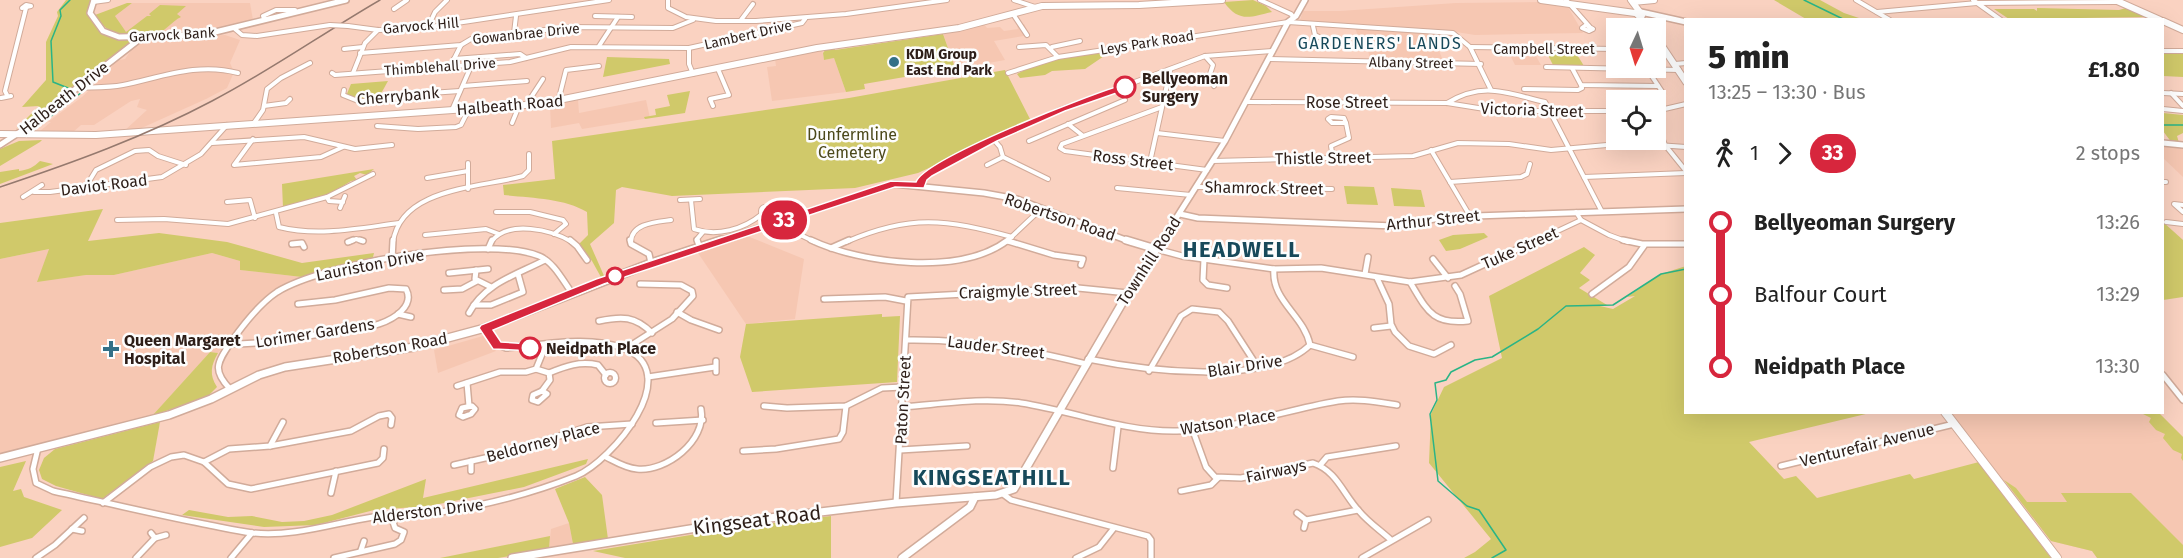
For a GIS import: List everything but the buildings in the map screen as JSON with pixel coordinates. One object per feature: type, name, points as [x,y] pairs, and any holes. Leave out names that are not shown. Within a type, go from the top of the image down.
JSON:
[{"type":"main road","name":"Halbeath Road","points":[[0,134],[15,136],[96,135],[558,102],[826,46],[959,28],[1035,7],[1074,2],[1138,3],[1222,0]]},
{"type":"main road","points":[[1541,0],[1568,2],[1642,15]]},
{"type":"main road","points":[[1595,0],[1593,4],[1615,9],[1624,9],[1632,1],[1654,0]]},
{"type":"main road","points":[[1632,1],[1644,18]]},
{"type":"main road","points":[[2117,1],[2154,18]]},
{"type":"main road","points":[[2164,22],[2183,30]]},
{"type":"main road","points":[[1666,52],[1684,79]]},
{"type":"main road","points":[[1946,414],[2057,558]]},
{"type":"street","points":[[93,1],[108,0]]},
{"type":"street","name":"Garvock Bank","points":[[93,1],[90,13],[103,31],[119,37],[141,38],[203,35],[345,0]]},
{"type":"street","points":[[394,9],[407,0]]},
{"type":"street","points":[[428,27],[435,12],[447,0]]},
{"type":"street","name":"Garvock Hill","points":[[235,28],[242,35],[257,36],[330,26],[410,30],[516,16],[586,2],[609,0]]},
{"type":"street","points":[[668,0],[668,8],[672,12],[693,20],[805,19],[947,0]]},
{"type":"street","points":[[1014,0],[1035,7]]},
{"type":"street","points":[[1260,0],[1297,14]]},
{"type":"street","points":[[1288,22],[1297,14],[1305,0]]},
{"type":"street","points":[[1856,0],[1887,18]]},
{"type":"street","points":[[1877,12],[1975,2],[2117,1]]},
{"type":"street","points":[[1568,2],[1589,26]]},
{"type":"street","points":[[1975,2],[1998,18]]},
{"type":"street","points":[[741,20],[753,4]]},
{"type":"street","points":[[1,98],[9,95],[5,91],[7,78],[26,8]]},
{"type":"street","points":[[265,20],[263,16],[270,11],[295,10]]},
{"type":"street","points":[[1282,10],[1297,14]]},
{"type":"street","points":[[1012,14],[1026,34]]},
{"type":"street","points":[[1297,14],[1298,21],[1306,26]]},
{"type":"street","points":[[1642,15],[1684,23]]},
{"type":"street","points":[[514,33],[516,16]]},
{"type":"street","points":[[595,16],[632,17]]},
{"type":"street","points":[[599,46],[618,17]]},
{"type":"street","name":"Lambert Drive","points":[[599,46],[689,48],[775,30],[802,23],[805,19]]},
{"type":"street","name":"Gowanbrae Drive","points":[[360,53],[461,45],[471,39],[569,27],[673,28],[693,20]]},
{"type":"street","points":[[1288,22],[1306,26],[1367,26],[1444,31],[1459,36],[1470,47],[1481,64],[1491,90]]},
{"type":"street","name":"Townhill Road","points":[[1003,494],[1014,489],[1020,482],[1128,293],[1225,141],[1288,22]]},
{"type":"street","name":"Leys Park Road","points":[[1008,73],[1058,57],[1288,22]]},
{"type":"street","points":[[1313,26],[1315,35],[1319,37]]},
{"type":"street","points":[[353,73],[363,47],[378,30]]},
{"type":"street","name":"Halbeath Drive","points":[[0,145],[15,136],[141,38]]},
{"type":"street","points":[[1052,47],[1080,42]]},
{"type":"street","points":[[1018,46],[1044,43],[1052,47],[1058,57]]},
{"type":"street","points":[[451,66],[461,45]]},
{"type":"street","name":"Thimblehall Drive","points":[[332,75],[472,64],[526,58],[567,47],[599,46]]},
{"type":"street","points":[[344,49],[363,47]]},
{"type":"street","name":"Campbell Street","points":[[1470,47],[1606,49]]},
{"type":"street","name":"Lambert Drive","points":[[689,48],[689,64],[693,74]]},
{"type":"street","points":[[920,185],[928,173],[993,139],[1062,109],[1205,57],[1224,53],[1273,51]]},
{"type":"street","points":[[2164,51],[2183,51]]},
{"type":"street","name":"Thimblehall Drive","points":[[454,59],[520,54],[526,58]]},
{"type":"street","points":[[1205,57],[1213,65],[1209,77],[1214,86]]},
{"type":"street","name":"Albany Street","points":[[1269,59],[1481,64]]},
{"type":"street","points":[[254,123],[264,106],[267,89],[281,78],[310,63]]},
{"type":"street","points":[[1675,64],[1684,63]]},
{"type":"street","name":"Cherrybank","points":[[452,110],[472,64]]},
{"type":"street","points":[[558,102],[566,70],[599,66]]},
{"type":"street","points":[[76,88],[122,85],[210,68],[227,68],[238,73]]},
{"type":"street","points":[[1524,89],[1578,90],[1582,88],[1572,68]]},
{"type":"street","points":[[1549,69],[1606,68]]},
{"type":"street","points":[[713,106],[710,99],[729,94],[718,69]]},
{"type":"street","points":[[1666,70],[1679,70]]},
{"type":"street","points":[[1150,162],[1170,71]]},
{"type":"street","points":[[0,80],[7,78]]},
{"type":"street","points":[[1653,78],[1661,90]]},
{"type":"street","points":[[526,105],[530,95],[541,88],[543,79]]},
{"type":"street","name":"Cherrybank","points":[[344,90],[343,95],[357,101],[381,100],[385,96],[527,81]]},
{"type":"street","points":[[1581,85],[1658,86]]},
{"type":"street","points":[[1447,103],[1466,92],[1491,90],[1540,99],[1545,102],[1601,210]]},
{"type":"street","points":[[2164,93],[2183,94]]},
{"type":"street","points":[[2171,93],[2183,106]]},
{"type":"street","points":[[1029,141],[1125,100]]},
{"type":"street","points":[[264,106],[288,102]]},
{"type":"street","name":"Rose Street","points":[[1247,102],[1447,103]]},
{"type":"street","name":"Victoria Street","points":[[1447,103],[1497,111],[1606,111]]},
{"type":"street","points":[[1666,109],[1684,104]]},
{"type":"street","points":[[512,123],[519,106]]},
{"type":"street","points":[[1068,124],[1082,135],[1162,107]]},
{"type":"street","points":[[377,126],[418,129],[456,128],[461,125],[469,109]]},
{"type":"street","points":[[2164,110],[2183,111]]},
{"type":"street","points":[[1333,158],[1331,146],[1351,136],[1346,123]]},
{"type":"street","name":"Daviot Road","points":[[34,192],[158,179],[186,165],[212,143],[226,125]]},
{"type":"street","points":[[1157,133],[1225,141]]},
{"type":"street","name":"Ross Street","points":[[1082,135],[1062,144],[1060,148],[1065,151],[1207,170]]},
{"type":"street","points":[[212,143],[304,136],[343,147],[362,149],[392,145]]},
{"type":"street","points":[[253,139],[234,165],[321,157],[343,147]]},
{"type":"street","points":[[993,139],[1000,147],[1003,157],[1048,179]]},
{"type":"street","points":[[382,147],[384,141]]},
{"type":"street","name":"Thistle Street","points":[[1213,161],[1413,156],[1442,146],[1474,143],[1509,144],[1551,150],[1606,145]]},
{"type":"street","points":[[2164,143],[2183,145]]},
{"type":"street","name":"Thistle Street","points":[[1666,146],[1684,147]]},
{"type":"street","points":[[1666,147],[1684,170]]},
{"type":"street","points":[[85,188],[96,170],[135,151],[149,150],[158,156],[186,165]]},
{"type":"street","points":[[1431,150],[1470,216]]},
{"type":"street","points":[[392,260],[395,231],[410,210],[428,200],[523,176],[529,170],[529,154]]},
{"type":"street","points":[[987,165],[1003,157]]},
{"type":"street","points":[[468,163],[468,189]]},
{"type":"street","points":[[1450,182],[1521,177],[1527,174],[1530,164]]},
{"type":"street","points":[[427,178],[468,171]]},
{"type":"street","points":[[1584,177],[1684,172]]},
{"type":"street","points":[[117,220],[164,219],[228,224],[276,213],[327,197],[362,177],[373,174]]},
{"type":"street","name":"Robertson Road","points":[[0,458],[169,416],[260,375],[285,367],[414,347],[485,328],[651,263],[894,184],[920,185],[1017,199],[1111,236],[1156,249]]},
{"type":"street","name":"Daviot Road","points":[[23,197],[42,185]]},
{"type":"street","name":"Shamrock Street","points":[[1196,187],[1332,189]]},
{"type":"street","points":[[1117,188],[1191,195]]},
{"type":"street","points":[[340,208],[345,196]]},
{"type":"street","points":[[327,197],[329,201],[343,202]]},
{"type":"street","points":[[226,202],[239,198],[250,200],[255,218]]},
{"type":"street","points":[[680,200],[700,199]]},
{"type":"street","points":[[691,200],[694,229],[703,232],[720,231],[750,223],[762,214]]},
{"type":"street","points":[[2183,205],[2174,204],[2183,212]]},
{"type":"street","points":[[780,222],[784,227],[852,256],[881,261],[947,260],[973,257],[995,249],[1010,239],[1042,208]]},
{"type":"street","name":"Arthur Street","points":[[1180,214],[1198,218],[1394,226],[1440,218],[1470,216],[1684,209]]},
{"type":"street","points":[[496,213],[530,212],[563,220],[566,224],[554,234]]},
{"type":"street","points":[[1576,212],[1581,220],[1612,238],[1644,246],[1684,244]]},
{"type":"street","points":[[276,213],[279,227],[291,231],[363,228],[399,223]]},
{"type":"street","points":[[651,263],[649,255],[631,244],[630,238],[644,224],[663,219],[671,220]]},
{"type":"street","name":"Tuke Street","points":[[1156,249],[1204,260],[1274,269],[1321,268],[1410,282],[1448,278],[1581,220]]},
{"type":"street","points":[[2166,222],[2183,224]]},
{"type":"street","points":[[830,248],[899,223],[944,224],[972,227],[1054,255],[1083,259],[1081,265]]},
{"type":"street","points":[[356,239],[363,228]]},
{"type":"street","points":[[488,249],[492,240],[499,234],[525,229],[554,234],[576,244],[587,260]]},
{"type":"street","points":[[425,235],[486,230],[499,234]]},
{"type":"street","points":[[292,244],[303,245],[311,231]]},
{"type":"street","points":[[700,248],[697,239],[703,232]]},
{"type":"street","points":[[348,242],[356,239],[363,241]]},
{"type":"street","points":[[1592,294],[1621,275],[1640,255],[1644,246]]},
{"type":"street","name":"Lauriston Drive","points":[[230,389],[219,377],[217,368],[231,344],[276,293],[293,283],[318,274],[444,252],[516,249],[545,260],[572,293]]},
{"type":"street","points":[[1365,274],[1368,257]]},
{"type":"street","points":[[1433,259],[1448,278]]},
{"type":"street","points":[[469,313],[479,296],[491,287],[545,260]]},
{"type":"street","points":[[1204,260],[1203,280],[1208,285],[1227,288]]},
{"type":"street","points":[[1274,269],[1273,288],[1305,327],[1310,337],[1310,345],[1353,357]]},
{"type":"street","points":[[476,270],[477,281]]},
{"type":"street","points":[[449,273],[488,270]]},
{"type":"street","points":[[474,304],[491,305],[523,292],[518,274]]},
{"type":"street","points":[[1377,278],[1378,286],[1389,303],[1392,316],[1391,326],[1400,340],[1418,350],[1434,354],[1451,345]]},
{"type":"street","points":[[477,281],[491,287]]},
{"type":"street","points":[[444,290],[462,289],[477,281]]},
{"type":"street","points":[[1410,282],[1430,316],[1439,320],[1468,321],[1461,295],[1455,286]]},
{"type":"street","points":[[624,349],[652,333],[690,302],[693,296],[687,287],[640,284]]},
{"type":"street","name":"Lorimer Gardens","points":[[231,344],[257,344],[379,324],[398,314],[409,302],[410,296],[406,289],[395,287],[298,304]]},
{"type":"street","name":"Craigmyle Street","points":[[824,299],[885,297],[907,299],[1078,288],[1128,293]]},
{"type":"street","points":[[1461,295],[1470,294]]},
{"type":"street","name":"Paton Street","points":[[896,503],[903,407],[907,299]]},
{"type":"street","points":[[1149,371],[1181,316],[1192,309],[1219,312],[1228,321],[1257,366]]},
{"type":"street","points":[[677,312],[691,320],[719,330]]},
{"type":"street","points":[[398,314],[411,317]]},
{"type":"street","points":[[599,321],[634,317],[652,333]]},
{"type":"street","points":[[699,330],[706,324]]},
{"type":"street","points":[[1374,328],[1391,326]]},
{"type":"street","points":[[485,328],[498,346],[524,349],[586,342],[624,349],[641,360],[648,377],[716,367]]},
{"type":"street","name":"Lauder Street","points":[[906,340],[932,339],[999,345],[1087,362]]},
{"type":"street","name":"Blair Drive","points":[[1087,362],[1149,371],[1211,372],[1257,366],[1299,357],[1310,345]]},
{"type":"street","points":[[536,369],[545,347]]},
{"type":"street","points":[[457,386],[500,372],[526,372],[536,369],[549,373],[572,363],[587,362],[598,365],[606,375]]},
{"type":"street","points":[[542,391],[550,380],[549,373]]},
{"type":"street","points":[[2164,376],[2183,400]]},
{"type":"street","name":"Alderston Drive","points":[[39,448],[33,469],[36,483],[53,491],[252,533],[279,534],[314,530],[396,514],[439,512],[495,503],[578,475],[606,456],[620,441],[647,397],[648,377]]},
{"type":"street","points":[[467,383],[468,406]]},
{"type":"street","points":[[764,406],[776,408],[846,406],[882,388],[903,387]]},
{"type":"street","name":"Watson Place","points":[[903,407],[1005,401],[1060,411],[1118,427],[1156,431],[1193,431],[1339,402],[1362,400],[1397,405]]},
{"type":"street","points":[[743,452],[839,439],[843,432],[846,406]]},
{"type":"street","points":[[772,416],[776,408]]},
{"type":"street","points":[[606,456],[626,467],[635,468],[668,463],[687,449],[703,420],[701,409]]},
{"type":"street","points":[[204,462],[229,449],[270,446],[351,431],[379,416],[389,414],[392,418],[391,425]]},
{"type":"street","points":[[656,423],[703,420]]},
{"type":"street","points":[[270,446],[283,422]]},
{"type":"street","name":"Beldorney Place","points":[[454,465],[511,452],[544,439],[607,424],[632,424]]},
{"type":"street","name":"Venturefair Avenue","points":[[1781,466],[1954,424]]},
{"type":"street","points":[[1113,468],[1118,427]]},
{"type":"street","points":[[1193,431],[1209,472],[1218,478]]},
{"type":"street","points":[[757,451],[758,443]]},
{"type":"street","points":[[900,450],[967,446]]},
{"type":"street","points":[[1321,464],[1327,457],[1396,446]]},
{"type":"street","points":[[103,503],[160,461],[184,455],[204,462],[228,484],[251,489],[378,463],[383,458],[384,449]]},
{"type":"street","points":[[471,461],[471,471]]},
{"type":"street","name":"Fairways","points":[[1180,491],[1211,485],[1218,478],[1232,480],[1313,463],[1321,464],[1329,470],[1358,510],[1391,540]]},
{"type":"street","points":[[331,493],[336,471]]},
{"type":"street","points":[[1003,494],[1011,500],[1148,536],[1151,540],[1151,558]]},
{"type":"street","name":"Kingseat Road","points":[[512,558],[726,523],[896,503],[1003,494]]},
{"type":"street","points":[[902,558],[970,507],[975,497]]},
{"type":"street","points":[[1297,513],[1306,520],[1358,510]]},
{"type":"street","points":[[334,558],[395,544],[401,540],[404,532],[395,528],[393,522],[396,514]]},
{"type":"street","points":[[36,558],[84,518]]},
{"type":"street","points":[[1304,528],[1306,520]]},
{"type":"street","points":[[1362,558],[1428,520]]},
{"type":"street","points":[[1076,558],[1099,547],[1114,528]]},
{"type":"street","points":[[72,529],[82,531]]},
{"type":"street","points":[[231,558],[252,533]]},
{"type":"street","points":[[136,558],[153,536],[166,535]]},
{"type":"street","points":[[362,550],[364,541]]},
{"type":"shaded area","points":[[1543,2],[1568,7],[1583,33],[1475,35],[1373,25],[1309,24],[1300,20],[1303,11],[1340,11],[1456,3]]},
{"type":"shaded area","points":[[132,3],[250,3],[253,20],[213,32],[124,32],[115,16]]},
{"type":"shaded area","points":[[984,24],[987,28],[1000,27],[1004,31],[1018,29],[1017,26],[1024,24],[1030,35],[994,41],[1005,60],[955,69],[943,33]]},
{"type":"shaded area","points":[[1355,27],[1431,31],[1444,63],[1371,62],[1366,43],[1360,43]]},
{"type":"shaded area","points":[[225,35],[240,40],[230,63],[234,72],[227,88],[206,99],[135,131],[123,132],[147,110],[137,107],[140,99],[131,101],[94,125],[81,125],[73,132],[39,132],[51,122],[48,122],[97,83],[104,72],[110,70],[115,61],[125,59],[134,46],[149,40]]},
{"type":"shaded area","points":[[822,49],[824,60],[834,58],[846,92],[772,101],[767,67],[776,66],[775,59]]},
{"type":"shaded area","points":[[1507,49],[1532,49],[1541,65],[1515,65]]},
{"type":"shaded area","points":[[578,100],[579,113],[646,100],[650,118],[582,129],[579,123],[551,128],[550,105]]},
{"type":"shaded area","points":[[2164,146],[2183,148],[2183,177],[2164,159]]},
{"type":"shaded area","points":[[747,236],[804,259],[795,319],[746,324],[698,253]]},
{"type":"shaded area","name":"Queen Margaret Hospital","points":[[49,249],[38,281],[86,275],[114,275],[212,253],[240,261],[240,270],[302,277],[264,300],[218,353],[210,352],[152,416],[98,431],[0,453],[0,259]]},
{"type":"shaded area","points":[[483,336],[496,351],[438,373],[434,350]]},
{"type":"shaded area","points":[[1951,414],[2160,414],[2183,437],[2183,558],[2092,551],[2051,541]]},
{"type":"shaded area","points":[[569,523],[573,544],[549,549],[551,529]]},
{"type":"green space","points":[[66,0],[94,0],[90,13],[106,32],[116,36],[141,38],[16,129],[39,106],[22,107],[46,80],[46,42],[58,16],[57,12]]},
{"type":"green space","points":[[1253,0],[1266,6],[1272,12],[1251,17],[1240,16],[1229,9],[1224,2]]},
{"type":"green space","points":[[1774,0],[1820,0],[1859,18],[1804,18]]},
{"type":"green space","points":[[132,3],[115,16],[126,32],[147,16],[151,16],[149,14],[160,5],[186,6],[177,14],[181,17],[158,34],[137,37],[105,28],[95,15]]},
{"type":"green space","points":[[2037,8],[2119,10],[2126,8],[2146,17],[2008,18],[1994,9],[2034,9],[2037,11]]},
{"type":"green space","name":"KDM Group East End Park","points":[[943,34],[954,65],[951,69],[864,84],[865,89],[846,92],[834,58],[824,60],[823,53],[826,49],[834,47],[835,50]]},
{"type":"green space","points":[[1101,52],[1107,54],[1085,69],[1052,71],[1045,75],[1020,78],[1017,74],[1040,62]]},
{"type":"green space","points":[[1547,53],[1576,53],[1584,66],[1553,65]]},
{"type":"green space","points":[[2164,53],[2183,53],[2183,77],[2164,76]]},
{"type":"green space","points":[[607,57],[669,59],[670,64],[603,77]]},
{"type":"green space","name":"Dunfermline Cemetery","points":[[1005,70],[1031,121],[918,173],[855,188],[672,196],[622,187],[616,190],[614,223],[590,244],[605,278],[602,279],[579,244],[588,235],[587,212],[558,201],[504,195],[503,185],[555,179],[552,141],[849,98]]},
{"type":"green space","points":[[388,81],[378,99],[356,100],[346,96],[351,84]]},
{"type":"green space","points":[[690,91],[685,113],[645,119],[644,117],[656,115],[655,109],[670,106],[667,95]]},
{"type":"green space","points":[[2164,113],[2183,115],[2183,133],[2177,136],[2179,143],[2172,143],[2164,132]]},
{"type":"green space","points":[[42,140],[0,166],[0,149],[19,141]]},
{"type":"green space","points":[[40,161],[53,164],[0,184],[0,172],[25,170]]},
{"type":"green space","points":[[374,169],[367,175],[360,173],[354,176],[357,180],[351,181],[330,194],[283,208],[282,184]]},
{"type":"green space","points":[[1344,186],[1374,187],[1378,205],[1347,204]]},
{"type":"green space","points":[[1391,188],[1421,190],[1425,207],[1394,206]]},
{"type":"green space","points":[[103,209],[88,241],[159,233],[227,242],[302,263],[374,253],[372,261],[302,277],[240,270],[240,261],[212,253],[114,275],[86,275],[37,282],[49,249],[0,259],[0,223]]},
{"type":"green space","points":[[2164,223],[2183,240],[2183,297],[2164,300]]},
{"type":"green space","points":[[1484,233],[1488,237],[1460,249],[1446,251],[1439,240],[1453,235]]},
{"type":"green space","points":[[1584,247],[1595,255],[1580,273],[1590,280],[1579,288],[1607,305],[1600,306],[1613,309],[1635,296],[1627,297],[1661,274],[1684,267],[1684,414],[1866,414],[1749,442],[1784,479],[1796,476],[1817,498],[1910,474],[1914,479],[1979,462],[2051,558],[1464,558],[1491,539],[1429,463],[1431,414],[1444,387],[1502,358],[1489,296]]},
{"type":"green space","points":[[882,314],[882,317],[900,316],[897,382],[752,392],[740,357],[746,324]]},
{"type":"green space","points":[[210,352],[218,353],[212,370],[217,387],[208,396],[152,416]]},
{"type":"green space","points":[[2143,414],[2160,414],[2183,437],[2183,461],[2182,454],[2173,450],[2163,438],[2165,434],[2156,430],[2149,422],[2151,418]]},
{"type":"green space","points":[[160,422],[153,461],[102,499],[56,486],[42,479],[39,470],[44,458],[55,449]]},
{"type":"green space","points":[[588,459],[586,464],[524,487],[429,506],[374,510],[316,525],[264,527],[182,515],[189,510],[228,517],[252,516],[282,522],[304,521],[332,515],[426,479],[423,498]]},
{"type":"green space","points":[[26,461],[13,491],[21,489],[24,497],[62,510],[32,538],[0,547],[0,467]]},
{"type":"green space","points":[[585,477],[602,495],[608,539],[573,544],[569,523],[555,489]]},
{"type":"green space","points":[[2004,480],[2016,488],[2027,502],[2067,502],[2061,493],[2131,493],[2183,545],[2183,558],[2097,558],[2092,551],[2051,541]]},
{"type":"green space","points":[[831,516],[831,558],[625,558],[593,551],[733,528]]},
{"type":"green space","points":[[550,536],[549,549],[498,558],[440,558]]},
{"type":"waterway","points":[[68,88],[53,82],[51,41],[61,16],[60,10],[70,0]]},
{"type":"waterway","points":[[1804,0],[1841,18]]},
{"type":"waterway","points":[[32,131],[82,92],[79,91]]},
{"type":"waterway","points":[[2164,125],[2183,125]]},
{"type":"waterway","points":[[1492,558],[1506,550],[1479,510],[1467,506],[1438,481],[1430,414],[1437,400],[1435,383],[1446,380],[1451,372],[1475,360],[1492,357],[1538,329],[1566,306],[1613,305],[1661,274],[1684,269]]},
{"type":"railway","points":[[0,187],[108,149],[186,114],[255,77],[380,0]]},
{"type":"bus line","name":"33","points":[[530,348],[498,346],[485,328],[600,281],[651,263],[894,184],[920,185],[928,173],[993,139],[1062,109],[1125,87]]},
{"type":"place","name":"KDM Group East End Park","points":[[894,62]]},
{"type":"place","name":"Bellyeoman Surgery","points":[[1125,87]]},
{"type":"place","name":"Neidpath Place","points":[[530,348]]},
{"type":"place","name":"Queen Margaret Hospital","points":[[111,349]]},
{"type":"district","name":"GARDENERS' LANDS","points":[[1380,43]]},
{"type":"district","name":"HEADWELL","points":[[1242,249]]},
{"type":"district","name":"KINGSEATHILL","points":[[992,477]]}]
